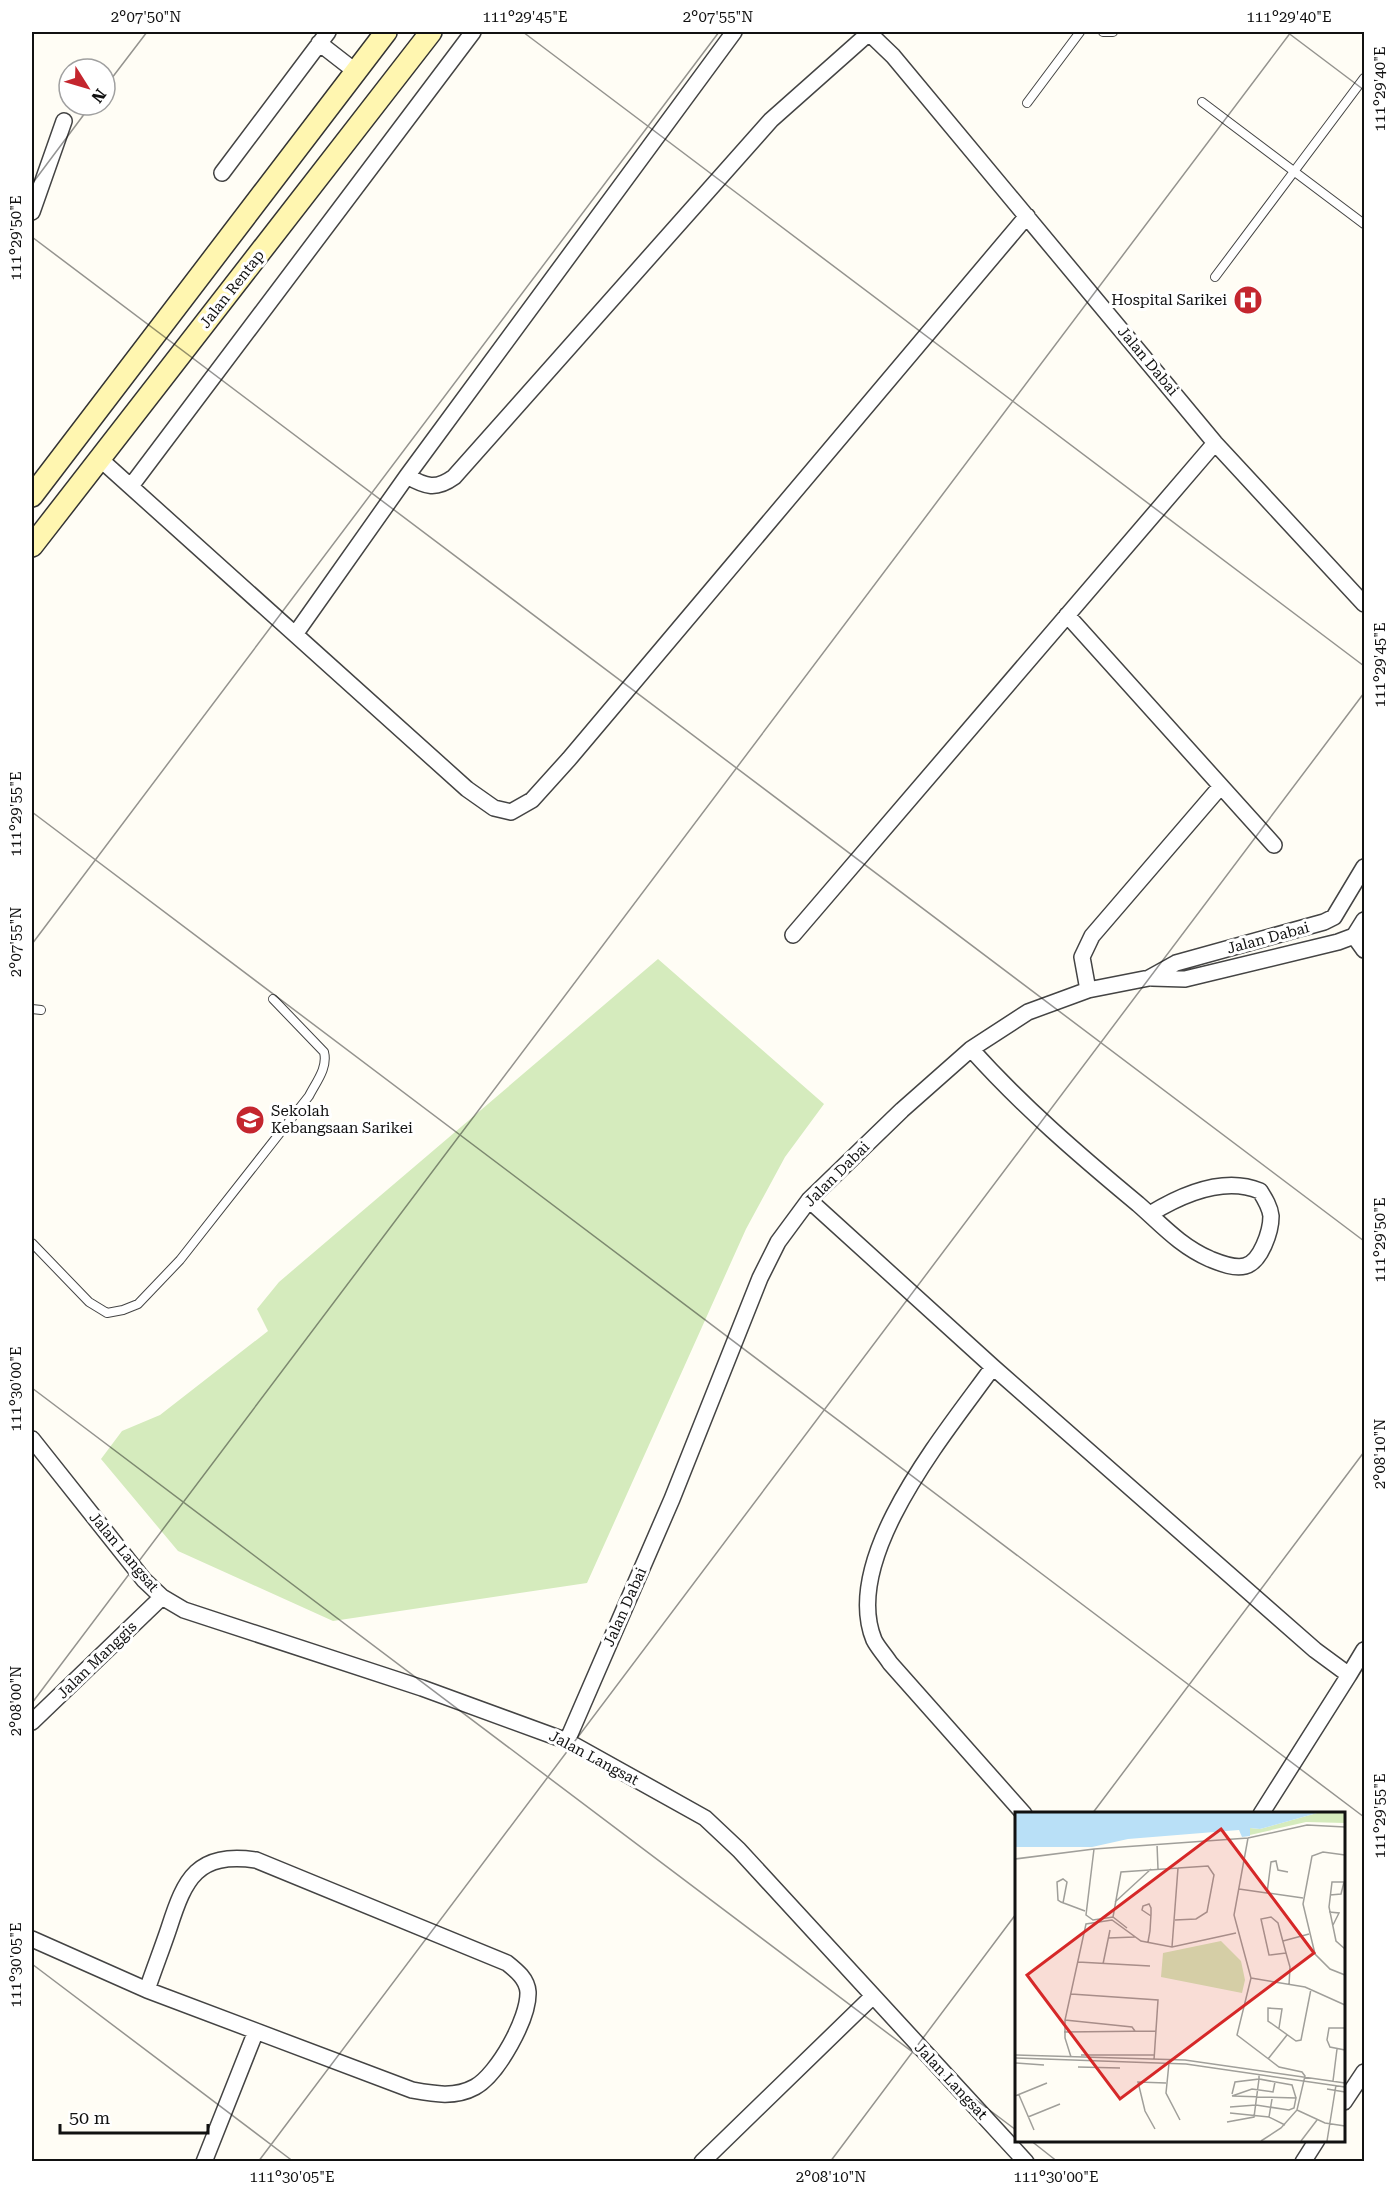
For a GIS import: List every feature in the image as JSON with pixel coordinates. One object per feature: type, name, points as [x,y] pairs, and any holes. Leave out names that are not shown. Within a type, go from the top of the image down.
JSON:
[{"type":"main road","points":[[32,496],[386,32]]},
{"type":"main road","name":"Jalan Rentap","points":[[32,546],[431,32]]},
{"type":"street","points":[[131,486],[473,32]]},
{"type":"street","points":[[296,633],[407,476],[734,32]]},
{"type":"street","points":[[407,476],[431,487],[442,486],[454,477],[771,120],[869,32]]},
{"type":"street","name":"Jalan Dabai","points":[[869,32],[893,56],[1215,443],[1365,604]]},
{"type":"street","points":[[222,173],[324,37],[355,71]]},
{"type":"street","points":[[32,212],[64,121]]},
{"type":"street","points":[[100,459],[467,789],[494,808],[511,812],[532,801],[569,759],[1027,216]]},
{"type":"street","points":[[794,935],[1215,443]]},
{"type":"street","points":[[1067,615],[1274,845]]},
{"type":"street","points":[[1088,990],[1082,957],[1088,941],[1221,786]]},
{"type":"street","name":"Jalan Dabai","points":[[567,1741],[672,1499],[760,1278],[778,1242],[809,1200],[970,1049],[1028,1012],[1088,990],[1149,978],[1176,963],[1324,922],[1334,917],[1365,867]]},
{"type":"street","points":[[1149,978],[1185,979],[1338,942],[1353,936],[1365,920]]},
{"type":"street","points":[[1353,936],[1365,950]]},
{"type":"street","points":[[970,1049],[1010,1093],[1050,1131],[1150,1214],[1165,1231],[1209,1258],[1229,1266],[1246,1266],[1257,1258],[1270,1228],[1271,1214],[1260,1191],[1239,1186],[1209,1189],[1192,1194],[1150,1214]]},
{"type":"street","points":[[809,1200],[993,1367],[1315,1650],[1349,1675]]},
{"type":"street","points":[[993,1367],[912,1478],[890,1523],[872,1572],[868,1605],[874,1639],[890,1663],[1022,1812]]},
{"type":"street","name":"Jalan Langsat","points":[[32,1439],[144,1580],[162,1597],[184,1610],[442,1695],[567,1741],[705,1818],[739,1850],[1026,2162]]},
{"type":"street","name":"Jalan Manggis","points":[[32,1722],[162,1597]]},
{"type":"street","points":[[1262,1812],[1365,1650]]},
{"type":"street","points":[[32,1940],[147,1990],[412,2090],[453,2095],[475,2087],[493,2074],[510,2046],[520,2022],[528,1992],[522,1975],[507,1963],[256,1860],[233,1857],[206,1864],[190,1877],[180,1893],[147,1990]]},
{"type":"street","points":[[702,2162],[873,1996]]},
{"type":"street","points":[[204,2162],[256,2031]]},
{"type":"street","points":[[1345,2101],[1365,2072]]},
{"type":"street","points":[[1303,2162],[1316,2142]]},
{"type":"lane","points":[[1027,103],[1080,32]]},
{"type":"lane","points":[[1103,32],[1113,32]]},
{"type":"lane","points":[[1215,277],[1365,78]]},
{"type":"lane","points":[[1202,102],[1365,224]]},
{"type":"lane","points":[[32,1244],[89,1302],[107,1313],[138,1304],[180,1260],[309,1096],[323,1070],[326,1061],[324,1052],[273,999]]},
{"type":"lane","points":[[32,1009],[41,1010]]},
{"type":"green space","points":[[658,959],[824,1104],[785,1157],[746,1229],[587,1583],[333,1621],[178,1551],[101,1459],[122,1431],[160,1415],[268,1331],[257,1309],[279,1282]]},
{"type":"place","name":"Hospital Sarikei","points":[[1248,300]]},
{"type":"place","name":"Sekolah Kebangsaan Sarikei","points":[[250,1120]]}]
